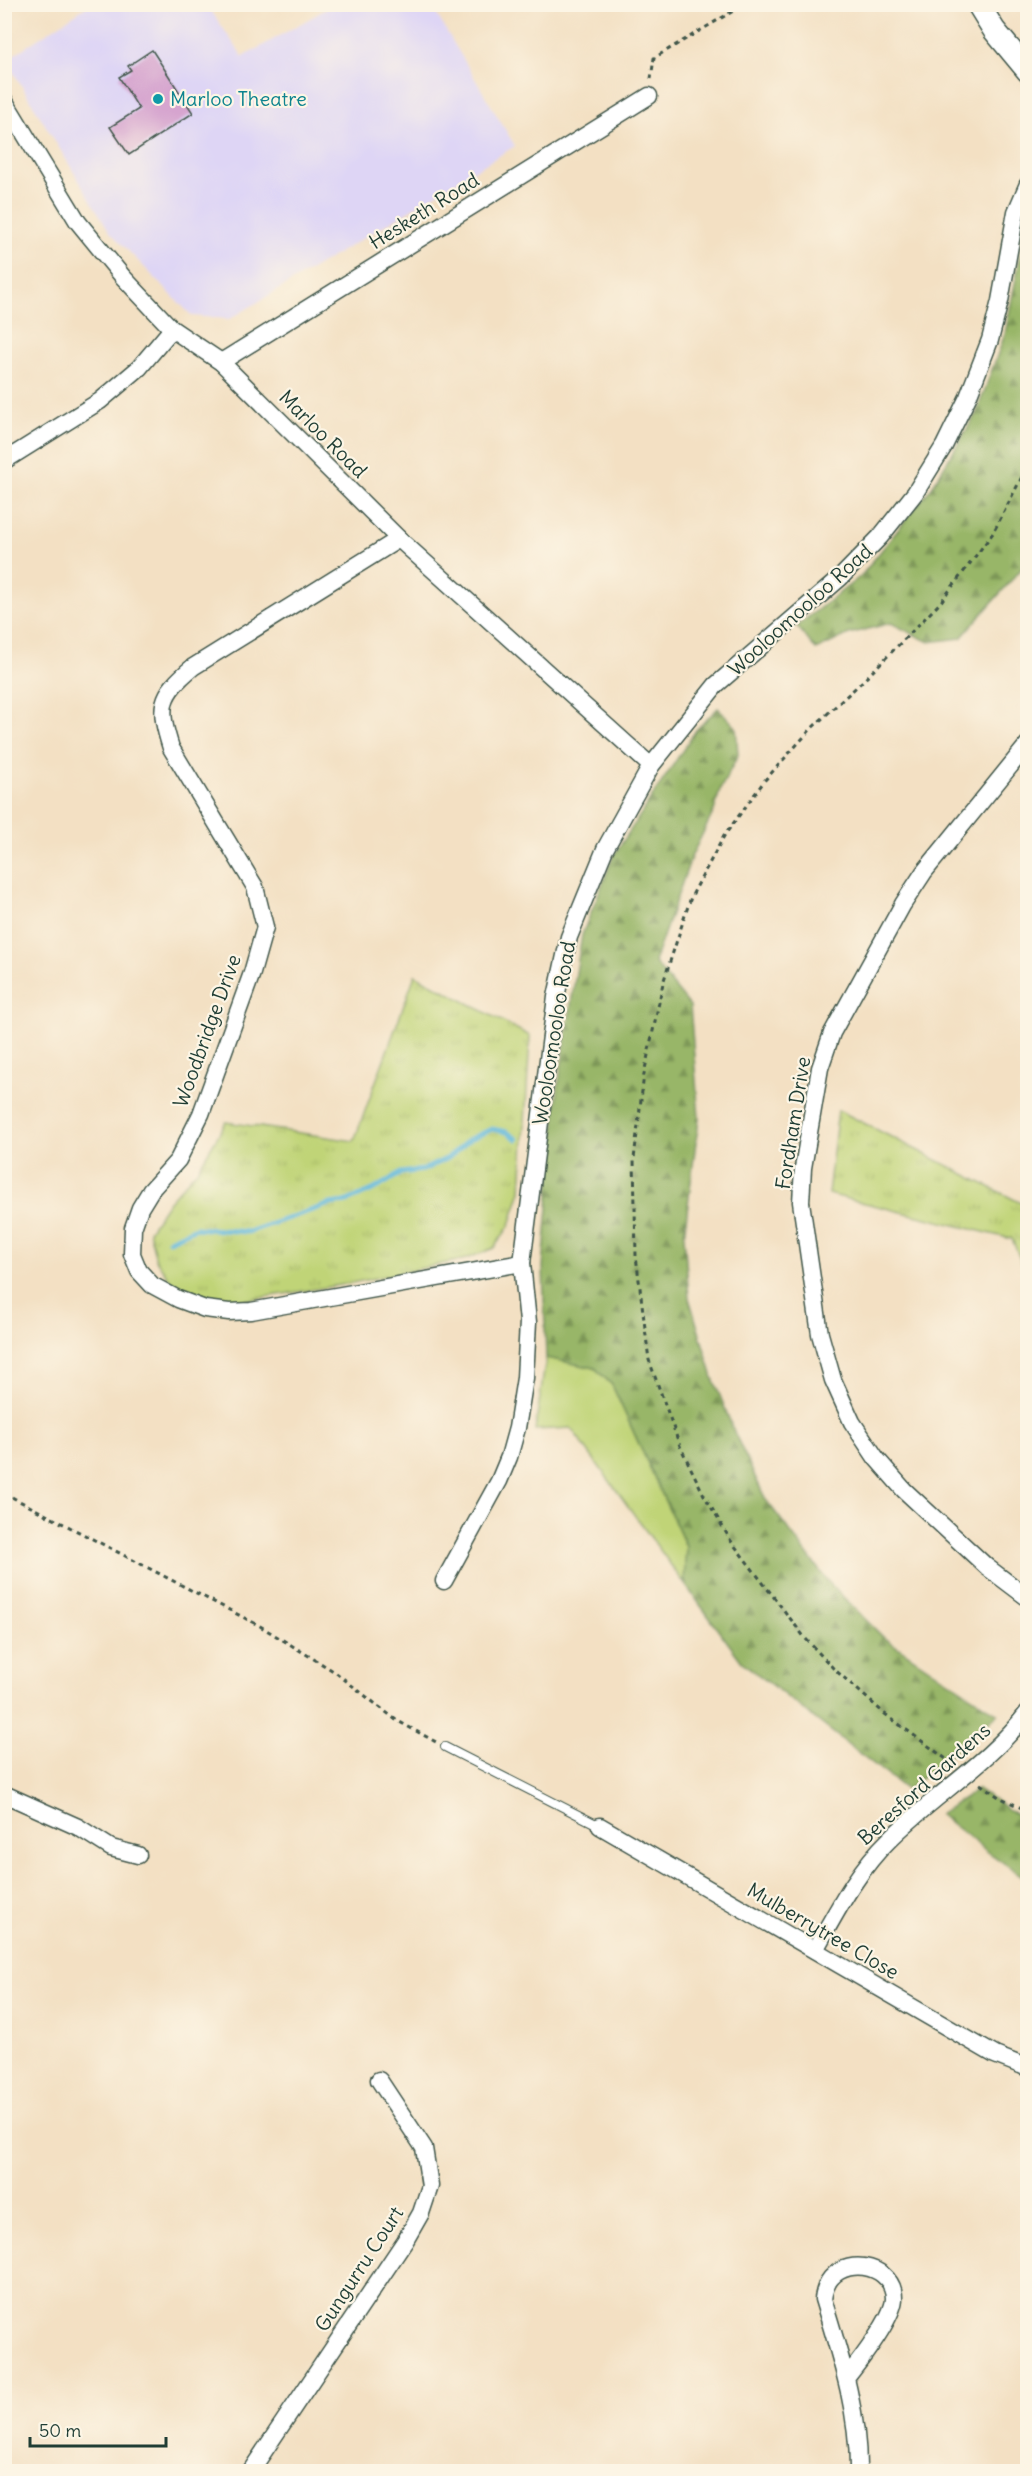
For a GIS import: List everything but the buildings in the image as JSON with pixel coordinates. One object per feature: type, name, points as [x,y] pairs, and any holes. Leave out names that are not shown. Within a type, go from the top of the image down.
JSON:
[{"type":"street","points":[[978,4],[994,30],[1028,71]]},
{"type":"street","name":"Hesketh Road","points":[[220,362],[649,96]]},
{"type":"street","name":"Marloo Road","points":[[4,100],[78,222],[123,277],[172,329],[220,362],[399,539],[651,766]]},
{"type":"street","name":"Wooloomooloo Road","points":[[444,1581],[499,1481],[517,1428],[525,1378],[528,1322],[522,1263],[556,997],[569,937],[605,849],[651,766],[716,685],[840,578],[880,537],[915,493],[944,446],[968,398],[990,340],[1000,301],[1016,212],[1028,184]]},
{"type":"street","points":[[4,461],[100,401],[139,368],[172,329]]},
{"type":"street","name":"Woodbridge Drive","points":[[399,539],[193,667],[175,682],[163,701],[164,725],[171,748],[255,887],[265,927],[252,973],[201,1114],[178,1160],[151,1190],[140,1208],[133,1228],[132,1254],[140,1271],[152,1285],[178,1299],[206,1309],[229,1312],[251,1311],[522,1263]]},
{"type":"street","name":"Fordham Drive","points":[[1028,744],[924,872],[903,904],[832,1033],[820,1068],[803,1168],[801,1202],[820,1334],[833,1380],[852,1422],[876,1458],[904,1490],[987,1567],[1028,1598]]},
{"type":"street","name":"Beresford Gardens","points":[[815,1950],[854,1881],[889,1839],[965,1773],[987,1757],[1011,1734],[1028,1712]]},
{"type":"street","points":[[4,1794],[78,1827],[111,1848],[138,1855]]},
{"type":"street","name":"Mulberrytree Close","points":[[600,1826],[995,2055],[1028,2068]]},
{"type":"street","name":"Gungurru Court","points":[[250,2472],[405,2241],[421,2213],[429,2186],[424,2148],[379,2080]]},
{"type":"street","points":[[847,2377],[890,2314],[895,2299],[887,2278],[874,2269],[859,2266],[831,2277],[825,2287],[823,2299],[847,2377],[858,2454],[858,2472]]},
{"type":"lane","points":[[445,1747],[600,1826]]},
{"type":"path","points":[[649,96],[654,58],[745,4]]},
{"type":"path","points":[[1028,465],[993,533],[940,603],[865,679],[812,728],[765,780],[724,836],[691,897],[663,983],[644,1074],[634,1159],[636,1256],[649,1360],[680,1446],[704,1495],[731,1541],[805,1638],[833,1668],[885,1714],[965,1773],[999,1797],[1028,1811]]},
{"type":"path","points":[[4,1493],[260,1626],[334,1672],[396,1720],[445,1747]]},
{"type":"shaded area","points":[[89,5],[207,5],[243,57],[333,5],[431,5],[515,146],[230,319],[192,316],[110,232],[6,60]]},
{"type":"green space","points":[[1027,223],[1028,559],[961,638],[929,642],[891,623],[849,634],[816,650],[797,626],[861,576],[932,487],[976,414],[1005,334]]},
{"type":"green space","points":[[718,708],[736,727],[738,755],[692,855],[654,962],[690,1006],[699,1118],[684,1236],[689,1298],[713,1378],[735,1434],[766,1500],[829,1583],[884,1638],[998,1714],[907,1790],[742,1662],[684,1583],[686,1546],[612,1385],[595,1368],[546,1358],[543,1267],[558,1087],[582,935],[614,855],[696,730]]},
{"type":"green space","points":[[415,975],[530,1036],[521,1191],[510,1225],[494,1248],[466,1259],[347,1284],[240,1301],[202,1296],[172,1283],[156,1260],[149,1231],[169,1201],[198,1169],[226,1122],[354,1141]]},
{"type":"green space","points":[[838,1110],[1027,1206],[1027,1269],[1023,1266],[1012,1239],[828,1194]]},
{"type":"green space","points":[[546,1358],[595,1368],[612,1385],[686,1547],[684,1583],[571,1428],[535,1430]]},
{"type":"green space","points":[[978,1789],[1027,1822],[1027,1879],[939,1814]]},
{"type":"waterway","points":[[169,1240],[196,1228],[248,1232],[330,1204],[345,1202],[375,1189],[401,1173],[423,1170],[448,1158],[470,1139],[492,1129],[507,1132],[517,1139]]},
{"type":"place","name":"Marloo Theatre","points":[[158,99]]}]
